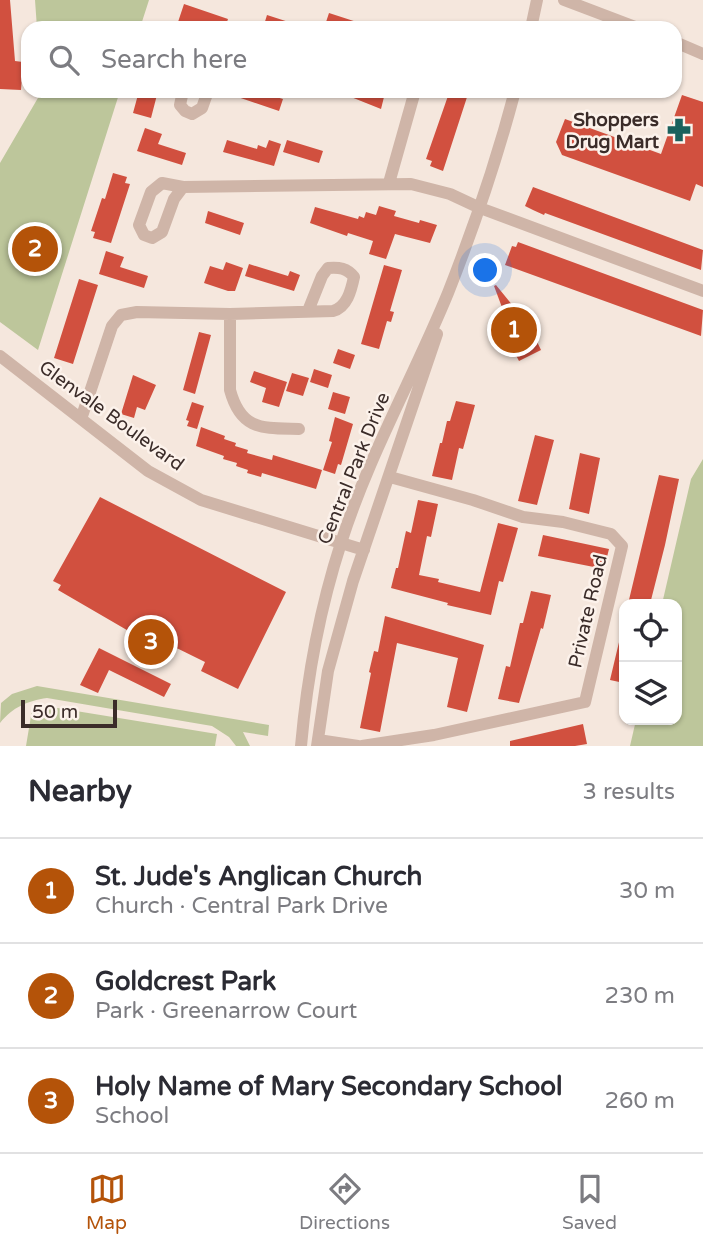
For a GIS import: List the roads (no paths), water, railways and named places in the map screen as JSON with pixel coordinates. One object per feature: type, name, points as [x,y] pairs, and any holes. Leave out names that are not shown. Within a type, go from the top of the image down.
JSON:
[{"type":"street","points":[[532,21],[537,0]]},
{"type":"street","points":[[564,0],[620,21]]},
{"type":"street","points":[[682,46],[703,54]]},
{"type":"street","points":[[182,98],[180,105],[192,114],[202,108],[206,98]]},
{"type":"street","points":[[389,183],[413,98]]},
{"type":"street","name":"Central Park Drive","points":[[301,746],[323,609],[341,543],[355,503],[447,293],[480,208],[513,98]]},
{"type":"street","points":[[183,187],[411,184],[450,194],[480,208],[703,291]]},
{"type":"street","name":"Central Park Drive","points":[[318,743],[328,671],[364,550],[438,332],[447,293]]},
{"type":"street","points":[[80,419],[112,326],[121,315],[136,312],[230,314],[308,311]]},
{"type":"street","points":[[230,314],[230,390],[240,415],[261,428],[299,429]]},
{"type":"street","name":"Glenvale Boulevard","points":[[0,356],[148,471],[201,500],[364,550]]},
{"type":"street","name":"Private Road","points":[[318,743],[360,746],[434,735],[585,702],[622,546],[611,534],[563,522],[523,517],[390,477]]},
{"type":"place","name":"Shoppers Drug Mart","points":[[679,130]]},
{"type":"place","name":"Goldcrest Park","points":[[35,249]]},
{"type":"place","name":"St. Jude's Anglican Church","points":[[514,330]]},
{"type":"place","name":"Holy Name of Mary Secondary School","points":[[151,642]]}]
